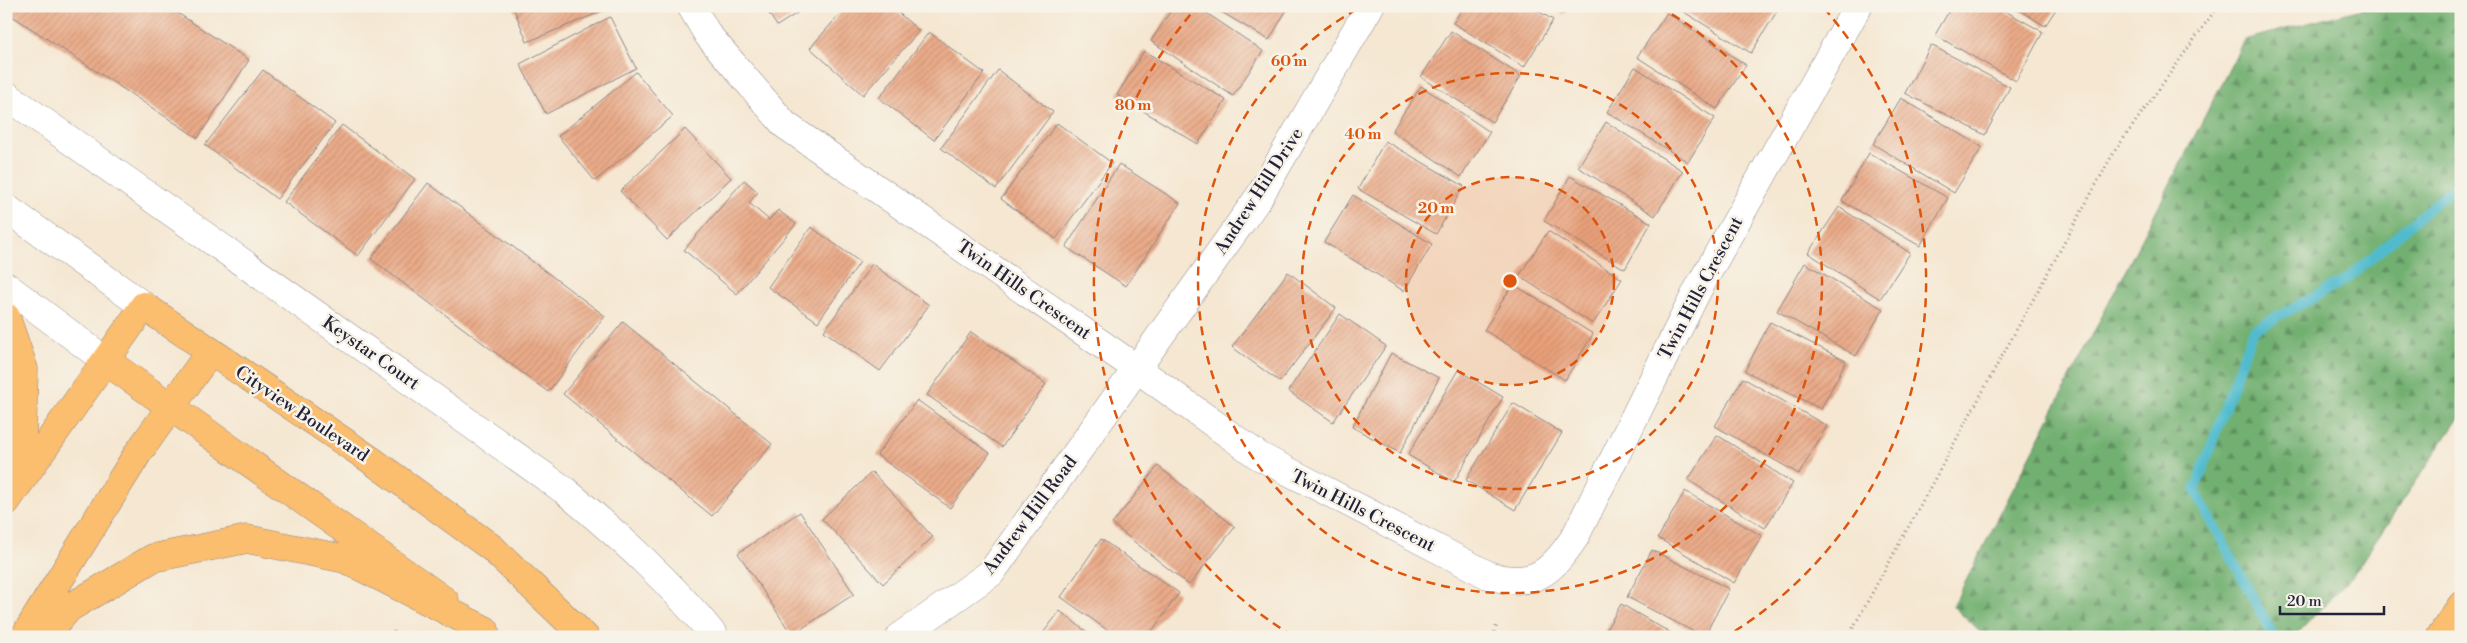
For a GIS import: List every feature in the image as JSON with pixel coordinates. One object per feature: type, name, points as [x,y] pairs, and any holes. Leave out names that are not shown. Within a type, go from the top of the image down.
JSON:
[{"type":"main road","name":"Cityview Boulevard","points":[[144,306],[372,460],[492,548],[585,637]]},
{"type":"main road","points":[[9,498],[144,306]]},
{"type":"main road","points":[[6,318],[24,369],[22,441],[9,498]]},
{"type":"main road","points":[[24,637],[138,454],[210,352]]},
{"type":"main road","points":[[106,361],[489,633]]},
{"type":"main road","points":[[44,637],[69,608],[153,558],[247,539],[346,559],[489,633]]},
{"type":"main road","points":[[2440,637],[2461,606]]},
{"type":"street","name":"Twin Hills Crescent","points":[[692,6],[708,35],[785,125],[1136,368],[1259,456],[1488,575],[1507,580],[1528,579],[1546,572],[1559,561],[1575,537],[1697,291],[1858,6]]},
{"type":"street","name":"Andrew Hill Drive","points":[[1136,368],[1259,197],[1370,6]]},
{"type":"street","name":"Keystar Court","points":[[6,95],[564,490],[619,536],[687,605],[715,637]]},
{"type":"street","name":"Cityview Boulevard","points":[[6,208],[144,306]]},
{"type":"street","points":[[6,286],[106,361]]},
{"type":"street","name":"Andrew Hill Road","points":[[900,637],[991,574],[1136,368]]},
{"type":"path","points":[[1848,637],[2114,152],[2218,6]]},
{"type":"path","points":[[1493,637],[1497,624]]},
{"type":"path","points":[[393,637],[395,629]]},
{"type":"green space","points":[[2373,6],[2461,6],[2461,415],[2352,576],[2294,637],[1985,637],[1953,606],[2244,40]]},
{"type":"building","points":[[10,6],[167,6],[249,60],[198,138],[6,12]]},
{"type":"building","points":[[404,6],[422,6],[422,10]]},
{"type":"building","points":[[513,6],[610,6],[610,8],[527,42]]},
{"type":"building","points":[[764,6],[808,6],[777,26]]},
{"type":"building","points":[[847,6],[891,6],[919,31],[863,95],[810,48]]},
{"type":"building","points":[[1174,6],[1196,6],[1263,51],[1233,96],[1151,41]]},
{"type":"building","points":[[1211,6],[1289,6],[1269,40]]},
{"type":"building","points":[[1464,6],[1530,6],[1553,20],[1524,67],[1453,23]]},
{"type":"building","points":[[1551,6],[1568,6],[1564,14]]},
{"type":"building","points":[[1674,6],[1777,6],[1779,8],[1751,53]]},
{"type":"building","points":[[1952,6],[1996,6],[2043,32],[2016,81],[1935,35]]},
{"type":"building","points":[[2013,6],[2058,6],[2045,26]]},
{"type":"building","points":[[1667,13],[1746,65],[1717,109],[1637,57]]},
{"type":"building","points":[[610,17],[636,68],[546,114],[520,64]]},
{"type":"building","points":[[1451,31],[1521,76],[1492,122],[1421,77]]},
{"type":"building","points":[[929,32],[984,73],[934,140],[879,98]]},
{"type":"building","points":[[1931,45],[2010,87],[1985,135],[1905,93]]},
{"type":"building","points":[[1144,51],[1226,100],[1198,144],[1117,95]]},
{"type":"building","points":[[1635,67],[1715,118],[1688,162],[1607,112]]},
{"type":"building","points":[[263,70],[335,123],[277,199],[205,145]]},
{"type":"building","points":[[998,70],[1053,112],[996,189],[941,148]]},
{"type":"building","points":[[636,72],[673,116],[595,181],[558,136]]},
{"type":"building","points":[[1421,86],[1490,132],[1461,177],[1392,131]]},
{"type":"building","points":[[1901,98],[1982,147],[1954,193],[1873,144]]},
{"type":"building","points":[[1606,122],[1683,171],[1655,216],[1578,167]]},
{"type":"building","points":[[1057,123],[1112,163],[1056,239],[1001,199]]},
{"type":"building","points":[[342,125],[415,179],[358,256],[284,202]]},
{"type":"building","points":[[685,129],[731,178],[667,240],[620,191]]},
{"type":"building","points":[[1385,141],[1464,186],[1436,234],[1358,189]]},
{"type":"building","points":[[1869,153],[1948,198],[1920,246],[1842,201]]},
{"type":"building","points":[[1119,164],[1180,203],[1126,286],[1066,247]]},
{"type":"building","points":[[1570,176],[1651,223],[1625,269],[1544,221]]},
{"type":"building","points":[[744,180],[758,192],[749,203],[769,220],[778,210],[796,224],[737,294],[684,250]]},
{"type":"building","points":[[428,183],[605,316],[548,392],[371,259]]},
{"type":"building","points":[[1353,195],[1432,244],[1404,291],[1324,242]]},
{"type":"building","points":[[1839,207],[1910,253],[1880,299],[1808,253]]},
{"type":"building","points":[[811,227],[860,262],[818,322],[768,287]]},
{"type":"building","points":[[1548,231],[1622,279],[1593,324],[1519,276]]},
{"type":"building","points":[[1805,263],[1883,309],[1856,356],[1777,311]]},
{"type":"building","points":[[872,264],[929,305],[880,371],[824,331]]},
{"type":"building","points":[[1288,272],[1336,308],[1280,382],[1232,347]]},
{"type":"building","points":[[1513,284],[1593,334],[1565,380],[1484,330]]},
{"type":"building","points":[[1340,314],[1386,346],[1333,422],[1288,391]]},
{"type":"building","points":[[623,322],[772,444],[712,516],[563,394]]},
{"type":"building","points":[[1770,322],[1846,361],[1821,409],[1745,371]]},
{"type":"building","points":[[971,332],[1046,384],[1002,447],[927,395]]},
{"type":"building","points":[[1391,353],[1439,378],[1400,453],[1352,427]]},
{"type":"building","points":[[1458,370],[1503,397],[1454,482],[1408,455]]},
{"type":"building","points":[[1743,378],[1827,426],[1799,474],[1715,426]]},
{"type":"building","points":[[917,400],[990,453],[950,508],[877,455]]},
{"type":"building","points":[[1513,403],[1562,433],[1515,510],[1466,480]]},
{"type":"building","points":[[1717,435],[1793,483],[1765,528],[1688,480]]},
{"type":"building","points":[[1158,466],[1235,527],[1189,585],[1112,524]]},
{"type":"building","points":[[872,472],[933,537],[883,584],[822,519]]},
{"type":"building","points":[[1685,491],[1762,536],[1734,583],[1658,538]]},
{"type":"building","points":[[800,512],[854,594],[792,635],[738,553]]},
{"type":"building","points":[[1101,539],[1179,593],[1148,637],[1117,637],[1061,597]]},
{"type":"building","points":[[1652,550],[1729,589],[1704,637],[1627,597]]},
{"type":"building","points":[[1621,604],[1678,637],[1602,637]]},
{"type":"building","points":[[1060,611],[1093,637],[1040,637]]},
{"type":"waterway","points":[[2274,637],[2195,490],[2253,330],[2347,279],[2461,181]]}]
